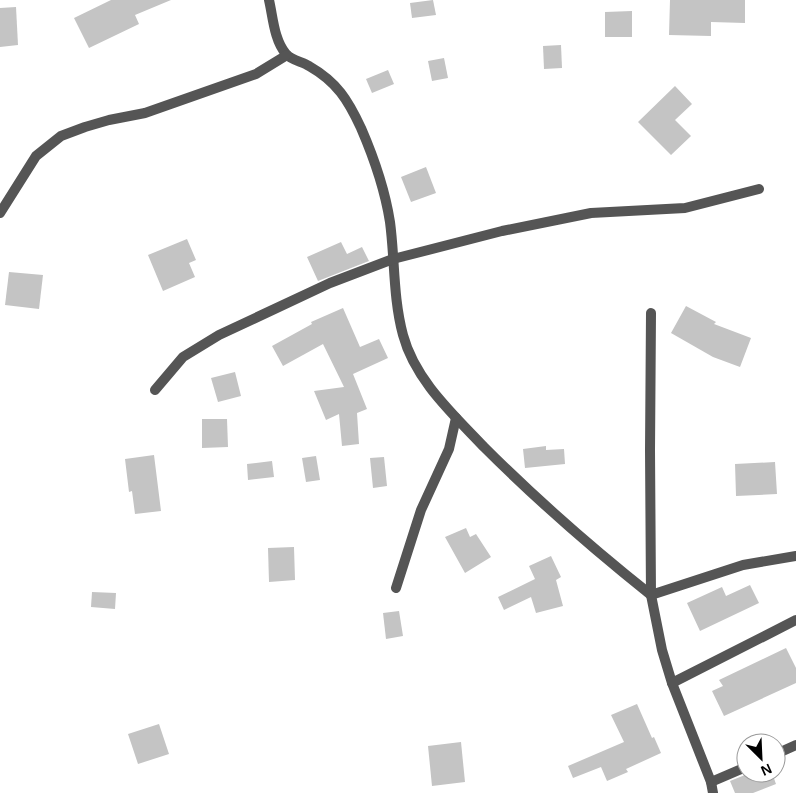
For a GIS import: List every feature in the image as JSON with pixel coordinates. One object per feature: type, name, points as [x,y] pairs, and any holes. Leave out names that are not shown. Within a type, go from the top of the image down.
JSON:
[{"type":"street","points":[[269,0],[280,44],[287,55],[308,64],[328,77],[345,96],[375,160],[390,222],[396,299],[403,336],[413,362],[456,418],[516,479],[579,537],[651,595]]},
{"type":"street","points":[[0,213],[36,156],[61,136],[85,127],[145,112],[256,74],[287,55]]},
{"type":"street","points":[[155,390],[183,357],[218,334],[330,283],[393,259],[502,231],[591,213],[685,208],[759,189]]},
{"type":"street","points":[[651,314],[651,595],[662,650],[672,683],[711,782],[713,793]]},
{"type":"street","points":[[396,588],[421,510],[449,450],[456,418]]},
{"type":"street","points":[[651,595],[742,565],[796,556]]},
{"type":"street","points":[[672,683],[796,620]]},
{"type":"street","points":[[711,782],[736,771]]},
{"type":"building","points":[[111,0],[171,0],[135,15],[139,24],[89,48],[74,18]]},
{"type":"building","points":[[433,0],[436,15],[412,18],[410,3]]},
{"type":"building","points":[[670,0],[745,0],[745,23],[711,22],[711,36],[669,35]]},
{"type":"building","points":[[16,7],[18,45],[0,47],[0,8]]},
{"type":"building","points":[[632,11],[632,37],[605,37],[605,12]]},
{"type":"building","points":[[561,45],[562,68],[544,69],[543,46]]},
{"type":"building","points":[[444,58],[448,78],[432,81],[428,61]]},
{"type":"building","points":[[388,70],[394,84],[372,93],[366,79]]},
{"type":"building","points":[[675,86],[692,104],[675,120],[691,136],[671,155],[638,122]]},
{"type":"building","points":[[426,167],[436,193],[411,202],[401,177]]},
{"type":"building","points":[[187,239],[196,260],[189,263],[195,277],[163,291],[148,255]]},
{"type":"building","points":[[341,242],[347,254],[362,247],[369,261],[318,281],[307,257]]},
{"type":"building","points":[[9,272],[43,275],[39,309],[5,305]]},
{"type":"building","points":[[686,306],[716,322],[714,324],[751,338],[740,367],[713,357],[671,333]]},
{"type":"building","points":[[343,308],[360,347],[379,339],[388,358],[353,374],[367,409],[357,413],[359,444],[342,446],[339,414],[326,420],[314,391],[344,387],[323,344],[283,366],[272,346],[312,324],[311,322]]},
{"type":"building","points":[[235,372],[241,396],[218,402],[211,378]]},
{"type":"building","points":[[202,419],[227,419],[228,447],[202,448]]},
{"type":"building","points":[[546,446],[546,450],[564,449],[565,464],[525,468],[523,449]]},
{"type":"building","points":[[154,455],[161,511],[135,514],[132,491],[129,492],[125,459]]},
{"type":"building","points":[[316,456],[320,480],[306,482],[302,458]]},
{"type":"building","points":[[384,457],[387,486],[373,488],[370,458]]},
{"type":"building","points":[[272,461],[274,477],[248,480],[247,464]]},
{"type":"building","points":[[775,462],[777,494],[736,496],[735,464]]},
{"type":"building","points":[[466,528],[470,537],[476,534],[491,557],[465,573],[445,537]]},
{"type":"building","points":[[294,547],[295,580],[269,582],[268,548]]},
{"type":"building","points":[[551,556],[561,577],[556,580],[563,606],[536,613],[531,597],[504,610],[498,597],[535,579],[529,566]]},
{"type":"building","points":[[750,585],[759,603],[700,631],[687,603],[722,587],[726,596]]},
{"type":"building","points":[[92,592],[116,593],[115,609],[91,607]]},
{"type":"building","points":[[399,611],[403,636],[386,639],[383,613]]},
{"type":"building","points":[[786,648],[796,668],[796,683],[724,716],[712,691],[723,686],[719,680]]},
{"type":"building","points":[[637,704],[661,753],[626,769],[628,772],[607,781],[601,767],[573,778],[568,766],[624,742],[611,715]]},
{"type":"building","points":[[159,724],[169,754],[138,764],[128,734]]},
{"type":"building","points":[[461,742],[465,782],[432,786],[428,746]]},
{"type":"building","points":[[736,779],[736,783],[776,784],[753,793],[735,793],[730,781]]}]
